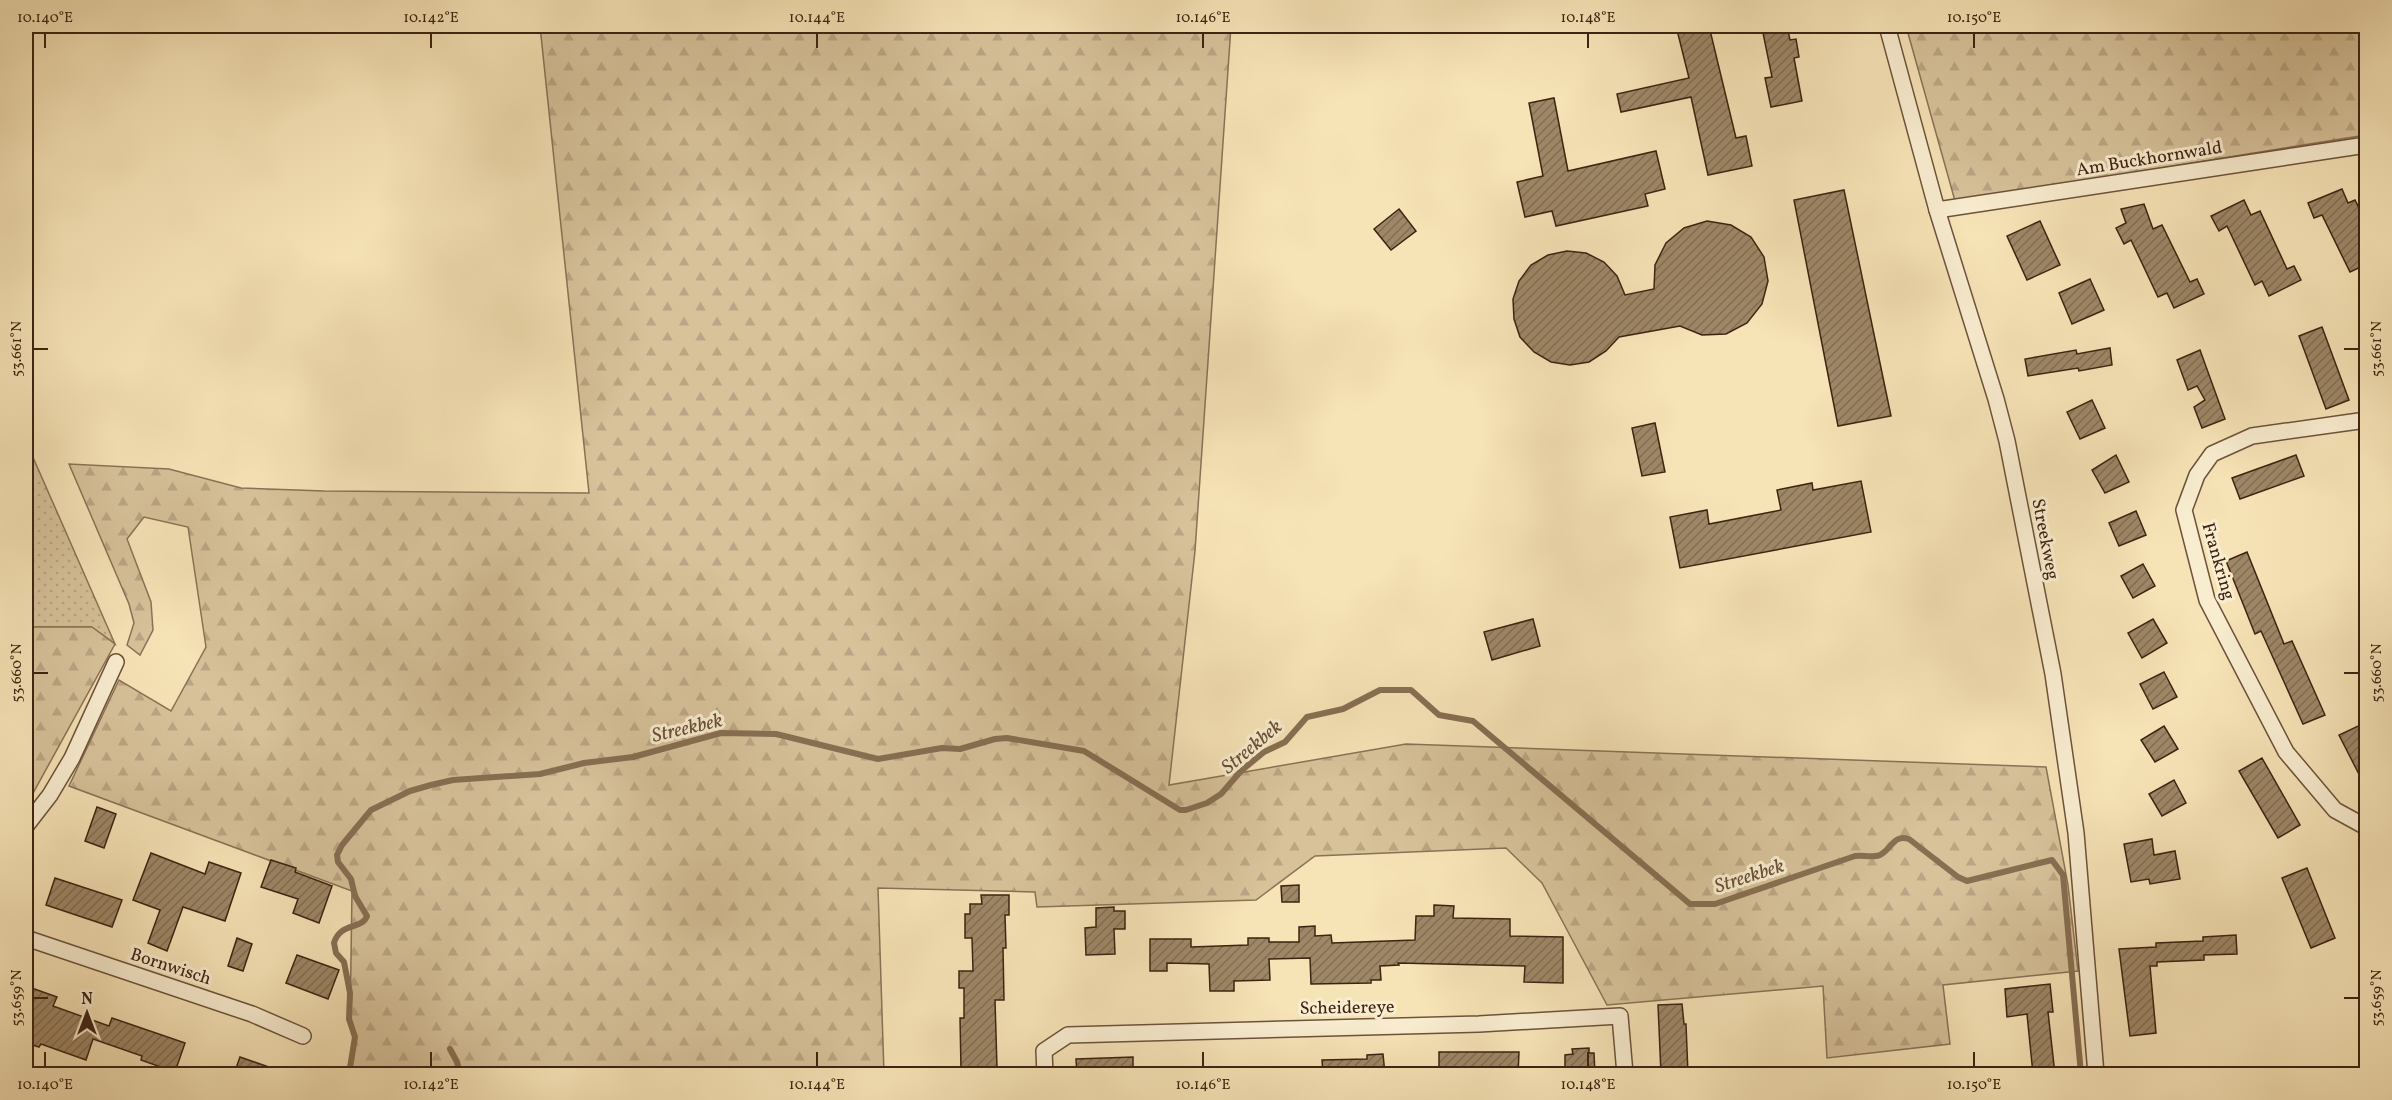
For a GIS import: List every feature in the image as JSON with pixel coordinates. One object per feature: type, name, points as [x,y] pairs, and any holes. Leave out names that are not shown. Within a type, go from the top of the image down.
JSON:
[{"type":"street","name":"Streekweg","points":[[1887,26],[1937,210],[2004,430],[2051,664],[2076,833],[2096,1074]]},
{"type":"street","name":"Am Buckhornwald","points":[[1937,210],[2367,145]]},
{"type":"street","name":"Frankring","points":[[2367,420],[2252,436],[2212,454],[2196,475],[2184,510],[2207,600],[2286,752],[2335,810],[2367,827]]},
{"type":"street","points":[[26,826],[50,795],[72,758],[116,662]]},
{"type":"street","name":"Bornwisch","points":[[26,938],[252,1014],[303,1036]]},
{"type":"street","name":"Scheidereye","points":[[1045,1074],[1044,1051],[1068,1035],[1479,1024],[1620,1016],[1625,1074]]},
{"type":"green space","points":[[540,26],[1231,26],[1195,551],[1169,785],[1406,744],[2046,767],[2068,885],[2078,971],[1943,985],[1950,1044],[1827,1058],[1823,986],[1607,1005],[1542,883],[1506,848],[1315,856],[1256,900],[1037,907],[1035,892],[878,888],[884,1074],[349,1074],[355,1037],[350,1025],[352,891],[69,786],[119,680],[171,711],[206,647],[188,527],[144,517],[127,539],[151,602],[153,630],[140,655],[127,645],[134,623],[129,604],[69,464],[169,469],[241,488],[324,491],[589,493]]},
{"type":"green space","points":[[1906,26],[2366,26],[2366,135],[1955,201]]},
{"type":"green space","points":[[28,446],[115,644],[91,627],[26,627],[26,447]]},
{"type":"green space","points":[[26,627],[92,627],[115,644],[26,806]]},
{"type":"building","points":[[1676,26],[1709,26],[1736,138],[1746,136],[1752,166],[1708,175],[1691,97],[1621,112],[1617,94],[1689,78]]},
{"type":"building","points":[[1769,26],[1787,26],[1790,40],[1796,39],[1799,57],[1794,58],[1802,101],[1771,107],[1765,78],[1772,77],[1763,33],[1770,32]]},
{"type":"building","points":[[1554,98],[1568,171],[1656,151],[1665,189],[1645,194],[1648,206],[1556,226],[1552,211],[1525,217],[1517,182],[1543,176],[1529,103]]},
{"type":"building","points":[[2342,189],[2348,203],[2355,200],[2367,224],[2367,264],[2350,272],[2322,215],[2314,218],[2308,203]]},
{"type":"building","points":[[1844,190],[1891,416],[1838,426],[1794,200]]},
{"type":"building","points":[[2244,200],[2251,215],[2260,211],[2287,269],[2294,266],[2301,280],[2269,296],[2262,281],[2255,285],[2227,226],[2219,231],[2211,216]]},
{"type":"building","points":[[2144,204],[2153,229],[2162,225],[2190,282],[2197,279],[2204,294],[2174,308],[2167,293],[2158,297],[2131,240],[2124,244],[2116,228],[2126,223],[2121,209]]},
{"type":"building","points":[[1399,209],[1416,231],[1391,250],[1374,229]]},
{"type":"building","points":[[1707,221],[1731,225],[1751,237],[1764,257],[1768,281],[1762,304],[1747,323],[1726,334],[1702,335],[1680,326],[1619,337],[1606,351],[1589,362],[1570,365],[1551,362],[1534,352],[1520,337],[1514,319],[1513,299],[1519,281],[1531,265],[1548,255],[1567,251],[1586,253],[1604,262],[1617,276],[1625,295],[1654,289],[1655,265],[1666,243],[1684,228]]},
{"type":"building","points":[[2040,221],[2060,265],[2027,280],[2007,236]]},
{"type":"building","points":[[2090,279],[2104,310],[2072,324],[2059,293]]},
{"type":"building","points":[[2322,327],[2349,400],[2326,409],[2299,336]]},
{"type":"building","points":[[2110,348],[2112,365],[2028,376],[2025,359],[2076,350],[2077,354]]},
{"type":"building","points":[[2200,350],[2225,419],[2202,428],[2194,407],[2205,400],[2197,386],[2188,390],[2177,360]]},
{"type":"building","points":[[2092,400],[2105,428],[2080,439],[2067,412]]},
{"type":"building","points":[[1655,423],[1665,472],[1642,476],[1632,428]]},
{"type":"building","points":[[2116,455],[2129,482],[2105,493],[2092,470]]},
{"type":"building","points":[[2296,455],[2304,476],[2240,499],[2232,478]]},
{"type":"building","points":[[1861,481],[1871,532],[1680,568],[1670,517],[1707,510],[1709,524],[1781,510],[1777,490],[1812,483],[1813,490]]},
{"type":"building","points":[[2136,511],[2146,535],[2119,546],[2109,523]]},
{"type":"building","points":[[2247,552],[2284,644],[2292,641],[2325,715],[2303,724],[2261,631],[2255,634],[2226,561]]},
{"type":"building","points":[[2143,564],[2155,586],[2133,598],[2121,576]]},
{"type":"building","points":[[1533,619],[1540,646],[1492,660],[1484,632]]},
{"type":"building","points":[[2153,619],[2167,643],[2142,658],[2128,633]]},
{"type":"building","points":[[2164,672],[2177,697],[2153,709],[2140,684]]},
{"type":"building","points":[[2367,722],[2367,790],[2339,735]]},
{"type":"building","points":[[2164,726],[2178,749],[2155,762],[2141,740]]},
{"type":"building","points":[[2262,758],[2300,825],[2278,838],[2239,771]]},
{"type":"building","points":[[2174,780],[2186,803],[2162,816],[2149,794]]},
{"type":"building","points":[[97,807],[116,814],[104,848],[85,841]]},
{"type":"building","points":[[2152,839],[2154,855],[2175,851],[2180,879],[2150,884],[2149,879],[2131,882],[2124,844]]},
{"type":"building","points":[[151,853],[205,874],[209,862],[241,873],[225,921],[183,907],[167,951],[148,943],[160,910],[133,900]]},
{"type":"building","points":[[271,860],[296,868],[295,872],[332,886],[319,923],[293,913],[298,899],[261,887]]},
{"type":"building","points":[[2307,868],[2335,938],[2311,948],[2282,878]]},
{"type":"building","points":[[55,878],[122,900],[112,927],[46,905]]},
{"type":"building","points":[[1299,885],[1299,902],[1282,902],[1281,886]]},
{"type":"building","points":[[981,895],[1009,895],[1009,915],[1005,915],[1006,948],[1003,948],[1004,1000],[995,1000],[997,1068],[961,1069],[960,1018],[964,1018],[964,988],[959,988],[959,971],[973,971],[972,938],[965,938],[965,914],[970,914],[970,904],[982,904]]},
{"type":"building","points":[[1434,905],[1454,906],[1453,918],[1510,919],[1510,936],[1563,937],[1563,983],[1524,982],[1525,966],[1398,963],[1399,965],[1380,966],[1381,980],[1371,980],[1371,983],[1311,984],[1310,958],[1269,959],[1270,980],[1234,981],[1234,991],[1210,991],[1209,964],[1167,963],[1167,971],[1150,971],[1150,939],[1191,939],[1191,947],[1248,945],[1248,938],[1269,938],[1269,942],[1299,942],[1299,927],[1315,926],[1315,936],[1331,935],[1332,943],[1415,940],[1416,916],[1434,916]]},
{"type":"building","points":[[1114,907],[1114,911],[1125,911],[1125,929],[1114,929],[1115,954],[1086,955],[1085,928],[1096,927],[1096,908]]},
{"type":"building","points":[[2236,935],[2237,954],[2204,955],[2204,960],[2157,962],[2157,966],[2150,966],[2156,1033],[2130,1036],[2119,949],[2156,947],[2156,943],[2203,941],[2203,937]]},
{"type":"building","points":[[237,938],[252,944],[243,971],[228,966]]},
{"type":"building","points":[[297,955],[339,970],[328,999],[286,983]]},
{"type":"building","points":[[2050,984],[2053,1012],[2048,1012],[2055,1074],[2033,1074],[2027,1014],[2007,1017],[2005,989]]},
{"type":"building","points":[[26,986],[57,997],[53,1006],[109,1026],[112,1018],[185,1043],[175,1072],[141,1060],[142,1056],[93,1039],[86,1060],[41,1044],[39,1047],[26,1043]]},
{"type":"building","points":[[1682,1004],[1684,1024],[1686,1024],[1688,1074],[1661,1074],[1658,1005]]},
{"type":"building","points":[[1589,1048],[1589,1053],[1594,1053],[1595,1074],[1565,1074],[1565,1055],[1573,1054],[1572,1049]]},
{"type":"building","points":[[1439,1052],[1519,1052],[1518,1074],[1439,1074]]},
{"type":"building","points":[[1383,1054],[1385,1074],[1323,1074],[1322,1060],[1367,1059],[1367,1055]]},
{"type":"building","points":[[240,1057],[283,1072],[282,1074],[234,1074]]},
{"type":"building","points":[[1133,1057],[1133,1074],[1077,1074],[1076,1059]]},
{"type":"waterway","name":"Streekbek","points":[[349,1074],[355,1037],[349,1019],[350,993],[344,962],[336,953],[334,943],[341,932],[361,923],[367,916],[355,896],[351,879],[338,862],[337,855],[342,845],[371,810],[410,791],[453,780],[540,774],[584,763],[633,757],[721,733],[776,734],[878,759],[942,748],[960,749],[1007,738],[1084,751],[1180,810],[1186,810],[1207,803],[1221,794],[1241,771],[1264,752],[1285,742],[1307,717],[1343,709],[1380,690],[1411,690],[1439,715],[1473,721],[1690,904],[1715,904],[1855,856],[1877,856],[1896,840],[1904,838],[1909,839],[1958,877],[1967,881],[2052,860],[2063,875],[2081,1074]]},
{"type":"waterway","points":[[450,1049],[460,1074]]}]
